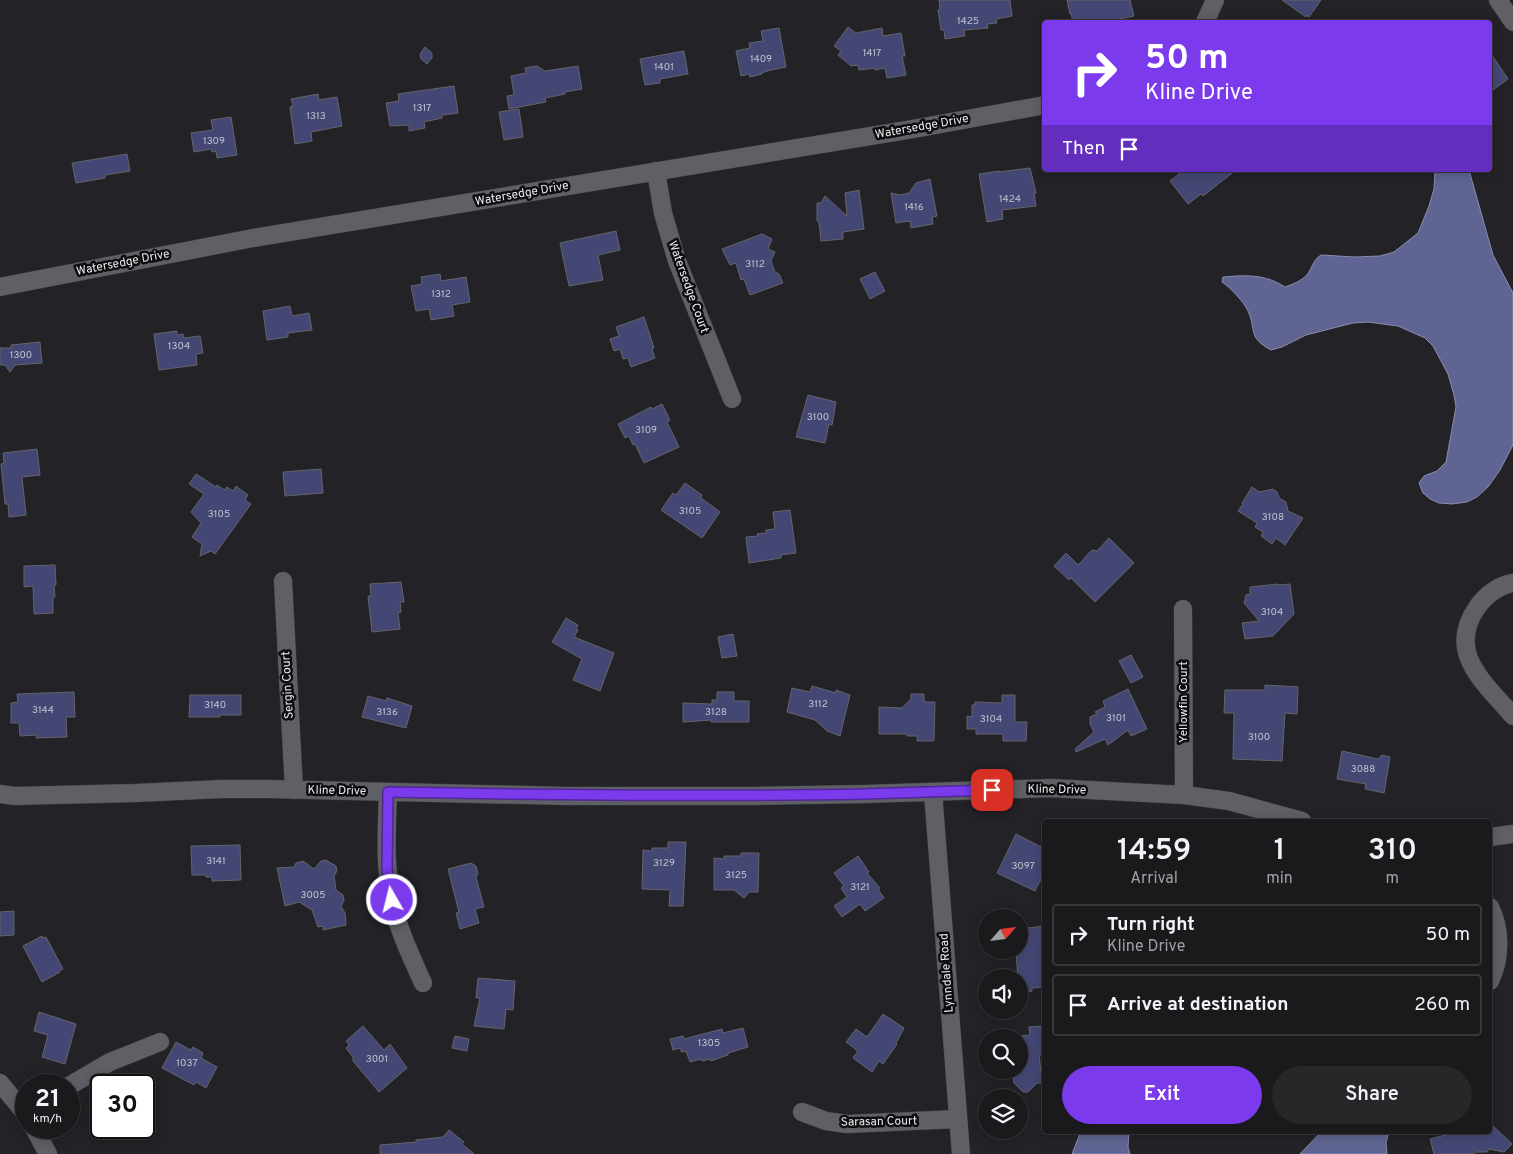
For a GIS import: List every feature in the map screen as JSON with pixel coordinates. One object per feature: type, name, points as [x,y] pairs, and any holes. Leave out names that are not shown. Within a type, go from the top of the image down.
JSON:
[{"type":"street","points":[[1206,20],[1215,0]]},
{"type":"street","points":[[1498,0],[1513,22]]},
{"type":"street","name":"Watersedge Drive","points":[[0,287],[253,238],[913,129],[1042,106]]},
{"type":"street","name":"Watersedge Court","points":[[656,172],[663,213],[677,261],[732,399]]},
{"type":"street","name":"Sergin Court","points":[[283,580],[294,790]]},
{"type":"street","points":[[1513,583],[1494,590],[1483,599],[1473,613],[1468,626],[1466,648],[1468,659],[1475,671],[1513,716]]},
{"type":"street","name":"Yellowfin Court","points":[[1183,608],[1184,795]]},
{"type":"street","name":"Kline Drive","points":[[0,794],[14,796],[221,789],[567,796],[751,796],[1051,788],[1184,795],[1229,801],[1295,819]]},
{"type":"street","points":[[388,792],[387,869],[392,900],[400,930],[423,983]]},
{"type":"street","name":"Lynndale Road","points":[[933,792],[961,1154]]},
{"type":"street","points":[[1492,837],[1513,834]]},
{"type":"street","points":[[1492,913],[1499,942],[1497,960],[1492,975]]},
{"type":"street","points":[[80,1080],[110,1062],[160,1042]]},
{"type":"street","points":[[0,1083],[15,1101]]},
{"type":"street","name":"Sarasan Court","points":[[802,1112],[826,1121],[847,1124],[958,1119]]},
{"type":"street","points":[[40,1139],[48,1154]]},
{"type":"water","points":[[1435,172],[1470,172],[1493,255],[1513,293],[1513,445],[1500,470],[1488,487],[1477,497],[1467,502],[1452,504],[1439,503],[1430,499],[1423,493],[1419,483],[1424,476],[1437,471],[1446,462],[1456,407],[1448,374],[1433,346],[1425,338],[1398,326],[1368,322],[1353,323],[1306,335],[1282,347],[1271,350],[1256,337],[1246,307],[1229,287],[1222,282],[1223,277],[1255,276],[1285,287],[1305,277],[1316,259],[1321,255],[1380,256],[1394,252],[1418,233],[1434,189]]},
{"type":"water","points":[[1080,1134],[1129,1134],[1128,1147],[1130,1154],[1072,1154]]},
{"type":"water","points":[[1319,1134],[1388,1134],[1386,1143],[1387,1154],[1300,1154]]},
{"type":"building","points":[[939,0],[1010,0],[1012,16],[996,19],[997,23],[987,24],[988,28],[964,30],[965,36],[945,39],[944,30],[941,30],[938,10],[940,9]]},
{"type":"building","points":[[1067,0],[1130,0],[1134,16],[1115,20],[1073,20]]},
{"type":"building","points":[[1282,0],[1321,0],[1309,17],[1307,15],[1306,17]]},
{"type":"building","points":[[848,27],[856,33],[882,28],[883,36],[901,33],[905,56],[902,56],[906,75],[887,78],[885,68],[859,70],[858,65],[851,66],[838,55],[841,51],[834,46]]},
{"type":"building","points":[[779,28],[786,67],[750,77],[749,74],[741,76],[736,51],[750,48],[749,43],[763,41],[761,31]]},
{"type":"building","points":[[425,47],[432,53],[432,58],[427,64],[421,59],[420,54]]},
{"type":"building","points":[[684,51],[688,74],[660,79],[660,83],[645,85],[640,59]]},
{"type":"building","points":[[1492,55],[1508,79],[1492,91]]},
{"type":"building","points":[[537,66],[545,71],[578,66],[582,89],[545,98],[546,102],[509,109],[507,96],[514,95],[511,76],[526,73],[525,68]]},
{"type":"building","points":[[454,86],[458,113],[442,115],[442,118],[424,122],[425,128],[409,131],[409,125],[390,126],[386,103],[399,101],[398,94]]},
{"type":"building","points":[[318,94],[319,100],[337,97],[342,126],[311,132],[312,141],[295,144],[290,107],[293,106],[291,99]]},
{"type":"building","points":[[519,109],[523,137],[504,140],[499,112]]},
{"type":"building","points":[[231,117],[237,155],[217,158],[216,151],[212,152],[211,149],[194,152],[191,133],[213,130],[211,120]]},
{"type":"building","points":[[127,154],[130,171],[105,175],[105,178],[76,183],[72,163]]},
{"type":"building","points":[[1030,168],[1036,193],[1034,193],[1036,206],[1002,210],[1003,219],[987,222],[979,174]]},
{"type":"building","points":[[1181,172],[1233,172],[1203,196],[1201,194],[1188,204],[1170,181]]},
{"type":"building","points":[[930,179],[937,216],[932,217],[933,224],[911,228],[910,221],[896,223],[891,193],[900,195],[909,193],[916,183]]},
{"type":"building","points":[[859,190],[864,229],[843,232],[843,239],[821,241],[819,222],[817,221],[817,203],[821,203],[825,196],[847,216],[845,193]]},
{"type":"building","points":[[616,231],[620,250],[598,255],[603,280],[569,286],[560,243]]},
{"type":"building","points":[[762,234],[772,239],[768,249],[775,252],[771,261],[775,272],[779,274],[783,283],[750,295],[744,279],[741,280],[736,263],[730,265],[722,249]]},
{"type":"building","points":[[875,272],[885,291],[870,299],[860,279]]},
{"type":"building","points":[[440,274],[441,281],[466,277],[470,302],[452,305],[454,316],[431,320],[429,309],[416,311],[411,286],[422,284],[421,277]]},
{"type":"building","points":[[290,306],[292,316],[309,313],[312,330],[288,333],[288,337],[267,340],[263,311]]},
{"type":"building","points":[[644,317],[654,348],[652,349],[655,358],[631,367],[628,358],[623,359],[620,349],[614,351],[610,339],[619,336],[616,327]]},
{"type":"building","points":[[177,331],[177,335],[183,334],[184,338],[200,336],[203,353],[196,354],[197,365],[159,370],[154,334]]},
{"type":"building","points":[[40,342],[42,363],[15,365],[10,372],[5,365],[0,365],[0,348],[11,348],[11,345]]},
{"type":"building","points":[[808,395],[836,402],[832,425],[829,424],[825,443],[796,437]]},
{"type":"building","points":[[662,404],[670,420],[667,422],[679,447],[644,463],[635,444],[633,445],[629,436],[625,438],[618,424],[651,407],[652,409]]},
{"type":"building","points":[[37,449],[40,475],[22,477],[26,515],[9,517],[8,504],[5,504],[1,464],[4,463],[3,453]]},
{"type":"building","points":[[321,469],[323,493],[285,496],[283,472]]},
{"type":"building","points":[[196,474],[224,490],[227,487],[233,491],[236,486],[248,495],[245,500],[251,504],[215,554],[211,551],[200,556],[202,544],[192,537],[201,523],[191,512],[204,494],[189,484]]},
{"type":"building","points":[[685,483],[702,495],[701,498],[720,512],[702,538],[661,510],[673,493],[676,495]]},
{"type":"building","points":[[1252,487],[1259,492],[1273,489],[1277,492],[1279,498],[1286,502],[1288,511],[1303,518],[1285,545],[1276,538],[1272,544],[1261,536],[1263,532],[1255,527],[1257,523],[1238,511]]},
{"type":"building","points":[[790,510],[796,553],[781,555],[781,558],[749,563],[746,537],[758,536],[757,534],[766,533],[766,530],[775,529],[773,512]]},
{"type":"building","points":[[1109,538],[1134,563],[1095,602],[1071,578],[1069,580],[1054,566],[1066,553],[1078,565],[1092,550],[1097,551]]},
{"type":"building","points":[[55,565],[56,585],[54,585],[53,613],[34,614],[33,586],[24,587],[24,566]]},
{"type":"building","points":[[401,582],[404,602],[400,602],[401,612],[398,613],[400,629],[372,632],[368,596],[371,596],[370,584]]},
{"type":"building","points":[[1290,584],[1294,614],[1273,636],[1245,639],[1242,623],[1259,621],[1244,603],[1246,595],[1250,594],[1250,587]]},
{"type":"building","points":[[566,618],[578,625],[576,629],[578,630],[574,637],[614,653],[600,691],[573,680],[582,659],[552,642]]},
{"type":"building","points":[[733,634],[737,656],[722,658],[718,637]]},
{"type":"building","points":[[1131,655],[1143,677],[1131,683],[1119,661]]},
{"type":"building","points":[[1265,685],[1298,687],[1297,714],[1285,713],[1282,761],[1233,759],[1234,713],[1224,713],[1225,690],[1265,690]]},
{"type":"building","points":[[812,686],[836,693],[836,690],[850,695],[840,736],[827,731],[815,720],[787,712],[792,688],[810,692]]},
{"type":"building","points":[[1128,689],[1147,729],[1131,736],[1128,730],[1108,745],[1105,739],[1076,752],[1075,749],[1094,732],[1090,724],[1090,717],[1105,707],[1103,701]]},
{"type":"building","points":[[74,692],[75,717],[66,717],[67,737],[36,738],[37,735],[20,736],[19,723],[11,723],[11,703],[18,702],[17,694]]},
{"type":"building","points":[[717,692],[734,692],[734,701],[749,701],[749,722],[711,722],[711,720],[683,722],[683,703],[712,704],[712,700],[717,700]]},
{"type":"building","points":[[911,694],[924,694],[924,702],[935,702],[934,741],[917,741],[917,736],[907,736],[907,734],[879,734],[879,707],[902,708],[911,699]]},
{"type":"building","points":[[190,695],[241,695],[241,715],[189,717]]},
{"type":"building","points":[[1002,695],[1015,695],[1015,722],[1027,722],[1026,741],[1003,741],[1003,734],[976,734],[976,729],[967,729],[967,716],[972,717],[972,705],[975,705],[975,702],[1002,703]]},
{"type":"building","points":[[368,696],[386,701],[387,698],[412,706],[406,728],[362,717]]},
{"type":"building","points":[[1342,751],[1378,759],[1382,755],[1390,757],[1384,793],[1365,789],[1366,784],[1337,779]]},
{"type":"building","points":[[1016,834],[1042,847],[1042,877],[1035,891],[997,873]]},
{"type":"building","points":[[668,842],[686,842],[683,906],[669,906],[670,890],[642,889],[643,850],[652,851],[652,848],[668,848]]},
{"type":"building","points":[[240,845],[241,880],[212,881],[212,877],[206,877],[206,875],[192,875],[191,846]]},
{"type":"building","points":[[741,853],[759,853],[758,892],[749,892],[744,898],[734,890],[714,890],[714,858],[724,859],[724,856],[741,856]]},
{"type":"building","points":[[858,856],[869,872],[867,873],[880,888],[878,889],[884,898],[865,911],[860,904],[842,917],[834,906],[847,897],[841,888],[844,886],[834,873]]},
{"type":"building","points":[[326,860],[336,866],[337,871],[334,876],[336,890],[343,895],[344,901],[341,906],[345,913],[346,925],[323,930],[323,926],[318,927],[312,910],[299,902],[285,906],[277,868],[294,867],[296,863],[303,861],[314,869],[321,861]]},
{"type":"building","points":[[471,863],[476,866],[478,874],[476,877],[484,907],[475,909],[479,923],[460,929],[456,913],[459,912],[448,869]]},
{"type":"building","points":[[14,911],[14,935],[0,936],[0,912]]},
{"type":"building","points":[[1042,926],[1042,987],[1032,988],[1032,991],[1028,992],[1028,969],[1017,969],[1017,959],[1028,959],[1028,928]]},
{"type":"building","points":[[42,936],[43,938],[46,937],[63,969],[42,982],[23,946]]},
{"type":"building","points":[[478,978],[515,981],[513,1010],[506,1009],[504,1029],[474,1026],[480,998],[476,998]]},
{"type":"building","points":[[39,1012],[76,1024],[65,1064],[42,1057],[48,1035],[34,1031]]},
{"type":"building","points":[[883,1014],[904,1028],[897,1044],[883,1064],[879,1061],[872,1072],[853,1058],[858,1051],[846,1042],[856,1029],[867,1037]]},
{"type":"building","points":[[363,1026],[384,1050],[390,1044],[407,1068],[379,1092],[353,1061],[353,1057],[346,1048],[349,1045],[346,1041]]},
{"type":"building","points":[[1042,1026],[1042,1054],[1039,1055],[1042,1083],[1037,1083],[1028,1092],[1028,1089],[1020,1089],[1014,1083],[1013,1079],[1028,1079],[1028,1035],[1030,1035],[1029,1027]]},
{"type":"building","points":[[743,1028],[748,1047],[711,1061],[710,1059],[702,1061],[701,1059],[690,1062],[686,1051],[681,1052],[681,1048],[673,1050],[670,1039],[683,1036],[684,1039],[722,1029],[723,1033]]},
{"type":"building","points":[[455,1036],[469,1039],[467,1051],[452,1048]]},
{"type":"building","points":[[176,1042],[191,1050],[193,1047],[203,1053],[201,1058],[217,1067],[206,1088],[196,1082],[194,1085],[162,1068]]},
{"type":"building","points":[[1492,1125],[1512,1144],[1504,1152],[1489,1149],[1487,1152],[1476,1152],[1473,1154],[1434,1154],[1430,1139],[1449,1134],[1492,1134]]},
{"type":"building","points":[[449,1130],[464,1142],[462,1144],[474,1154],[380,1154],[380,1145],[416,1142],[416,1140],[443,1137]]},
{"type":"route","points":[[392,900],[387,869],[388,792],[567,796],[751,796],[992,790]]}]
